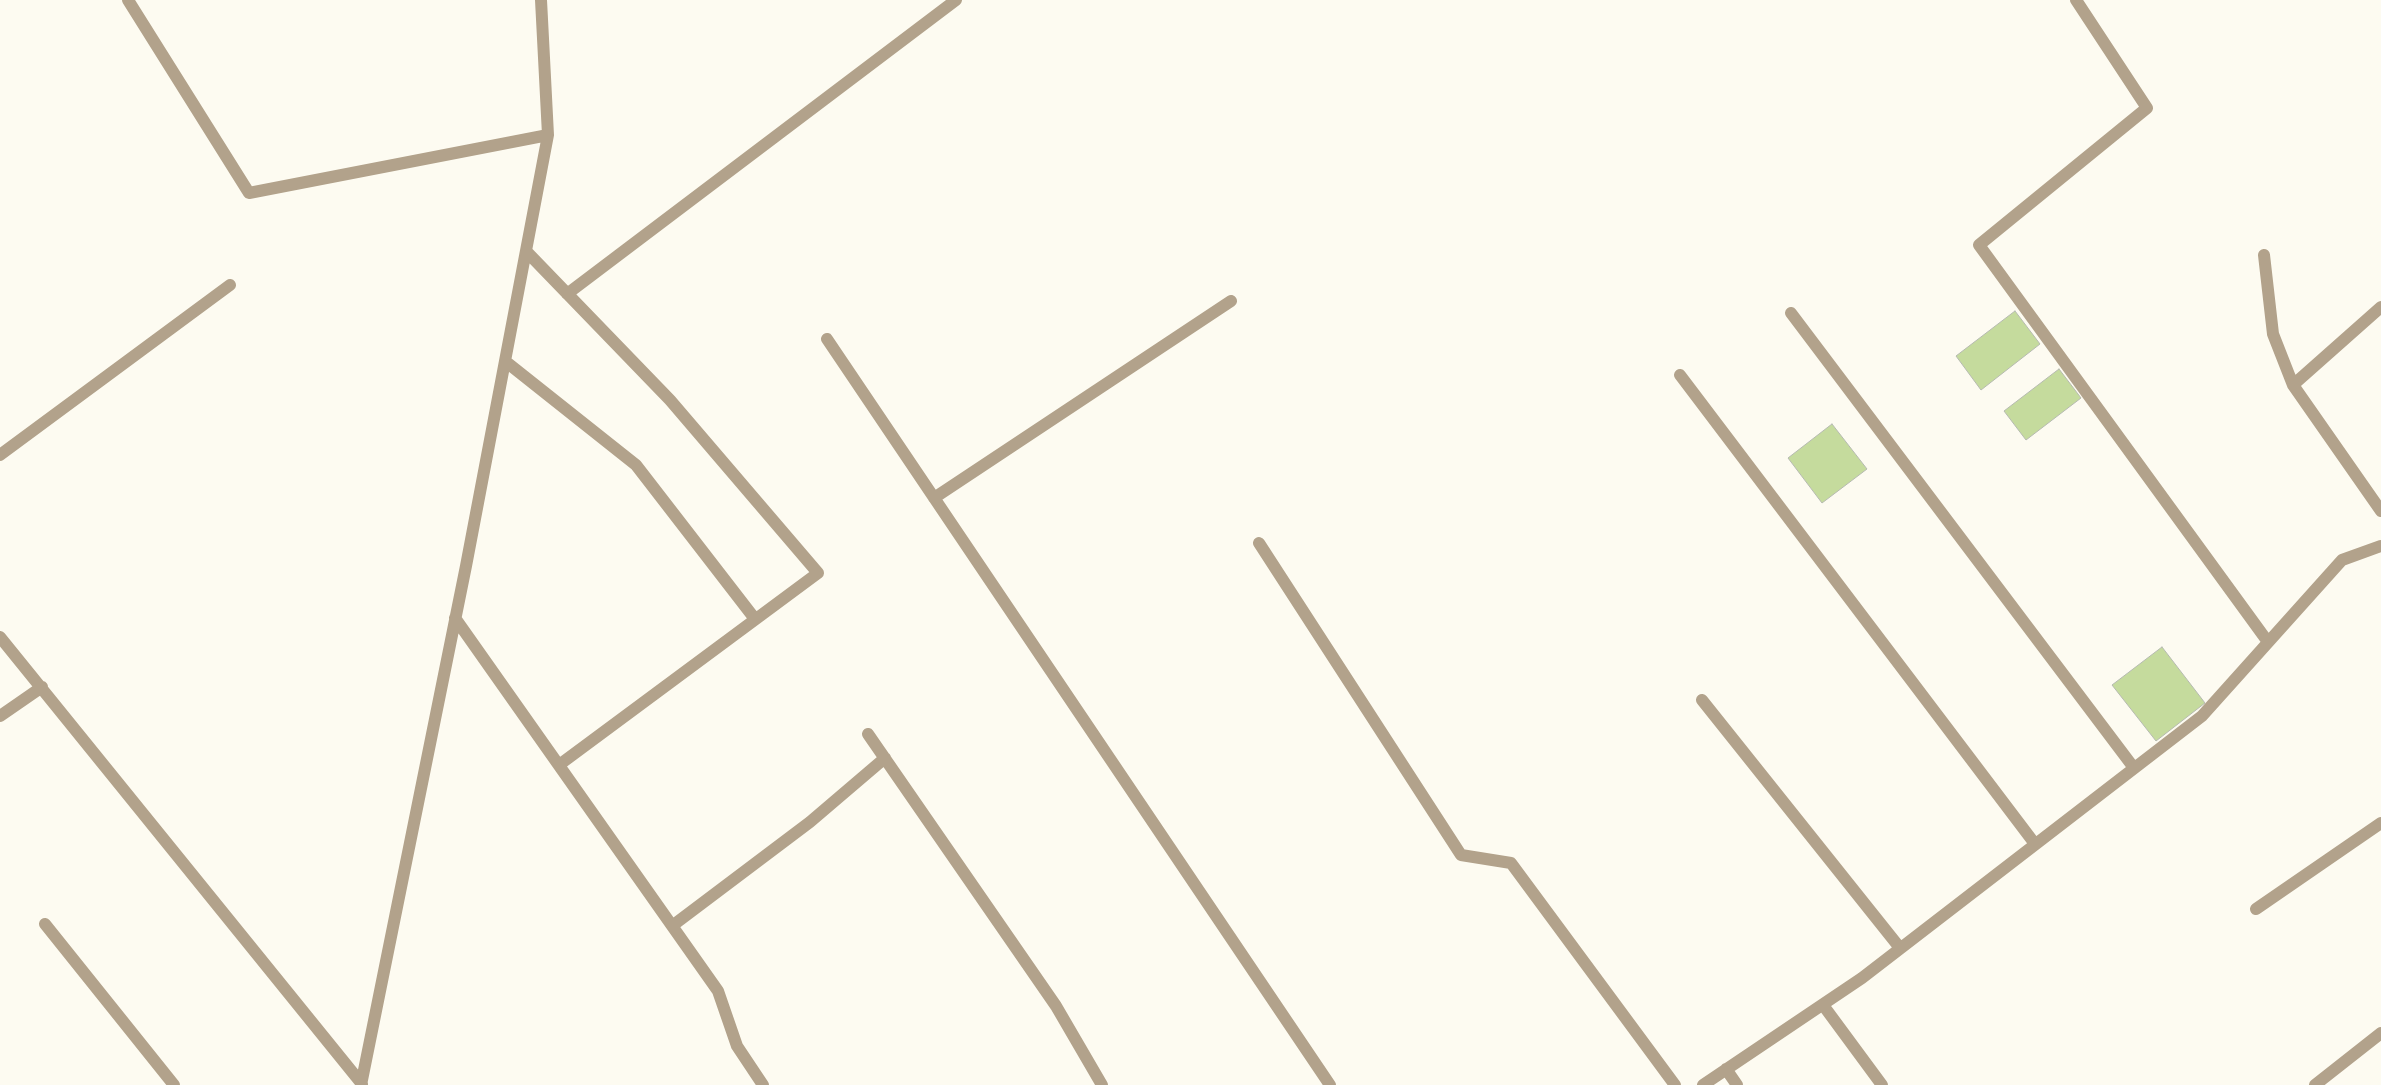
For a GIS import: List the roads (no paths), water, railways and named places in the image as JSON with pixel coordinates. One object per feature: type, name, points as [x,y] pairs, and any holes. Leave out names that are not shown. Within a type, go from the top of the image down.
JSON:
[{"type":"street","points":[[128,0],[249,194],[548,136]]},
{"type":"street","points":[[361,1084],[455,618],[548,136],[541,0]]},
{"type":"street","points":[[567,294],[956,0]]},
{"type":"street","points":[[2076,0],[2147,108],[1979,245],[2268,642]]},
{"type":"street","points":[[526,250],[670,400],[818,573],[559,765]]},
{"type":"street","points":[[2264,255],[2273,334],[2293,385],[2381,511]]},
{"type":"street","points":[[0,455],[230,285]]},
{"type":"street","points":[[934,498],[1231,301]]},
{"type":"street","points":[[2293,385],[2381,307]]},
{"type":"street","points":[[1792,313],[2134,768]]},
{"type":"street","points":[[826,339],[1330,1085]]},
{"type":"street","points":[[505,361],[636,464],[755,619]]},
{"type":"street","points":[[1680,375],[2035,844]]},
{"type":"street","points":[[1259,543],[1461,855],[1511,863],[1675,1085]]},
{"type":"street","points":[[1703,1085],[1822,1005],[1900,948],[2202,716],[2342,560],[2381,546]]},
{"type":"street","points":[[455,618],[718,991],[736,1046],[764,1085]]},
{"type":"street","points":[[0,637],[361,1084]]},
{"type":"street","points":[[0,716],[42,687]]},
{"type":"street","points":[[1702,700],[1900,948]]},
{"type":"street","points":[[868,734],[1056,1006],[1102,1085]]},
{"type":"street","points":[[672,926],[810,822],[885,758]]},
{"type":"street","points":[[2256,909],[2381,823]]},
{"type":"street","points":[[45,924],[174,1085]]},
{"type":"street","points":[[1822,1005],[1882,1085]]},
{"type":"street","points":[[2315,1085],[2381,1033]]},
{"type":"street","points":[[1726,1069],[1737,1085]]}]
